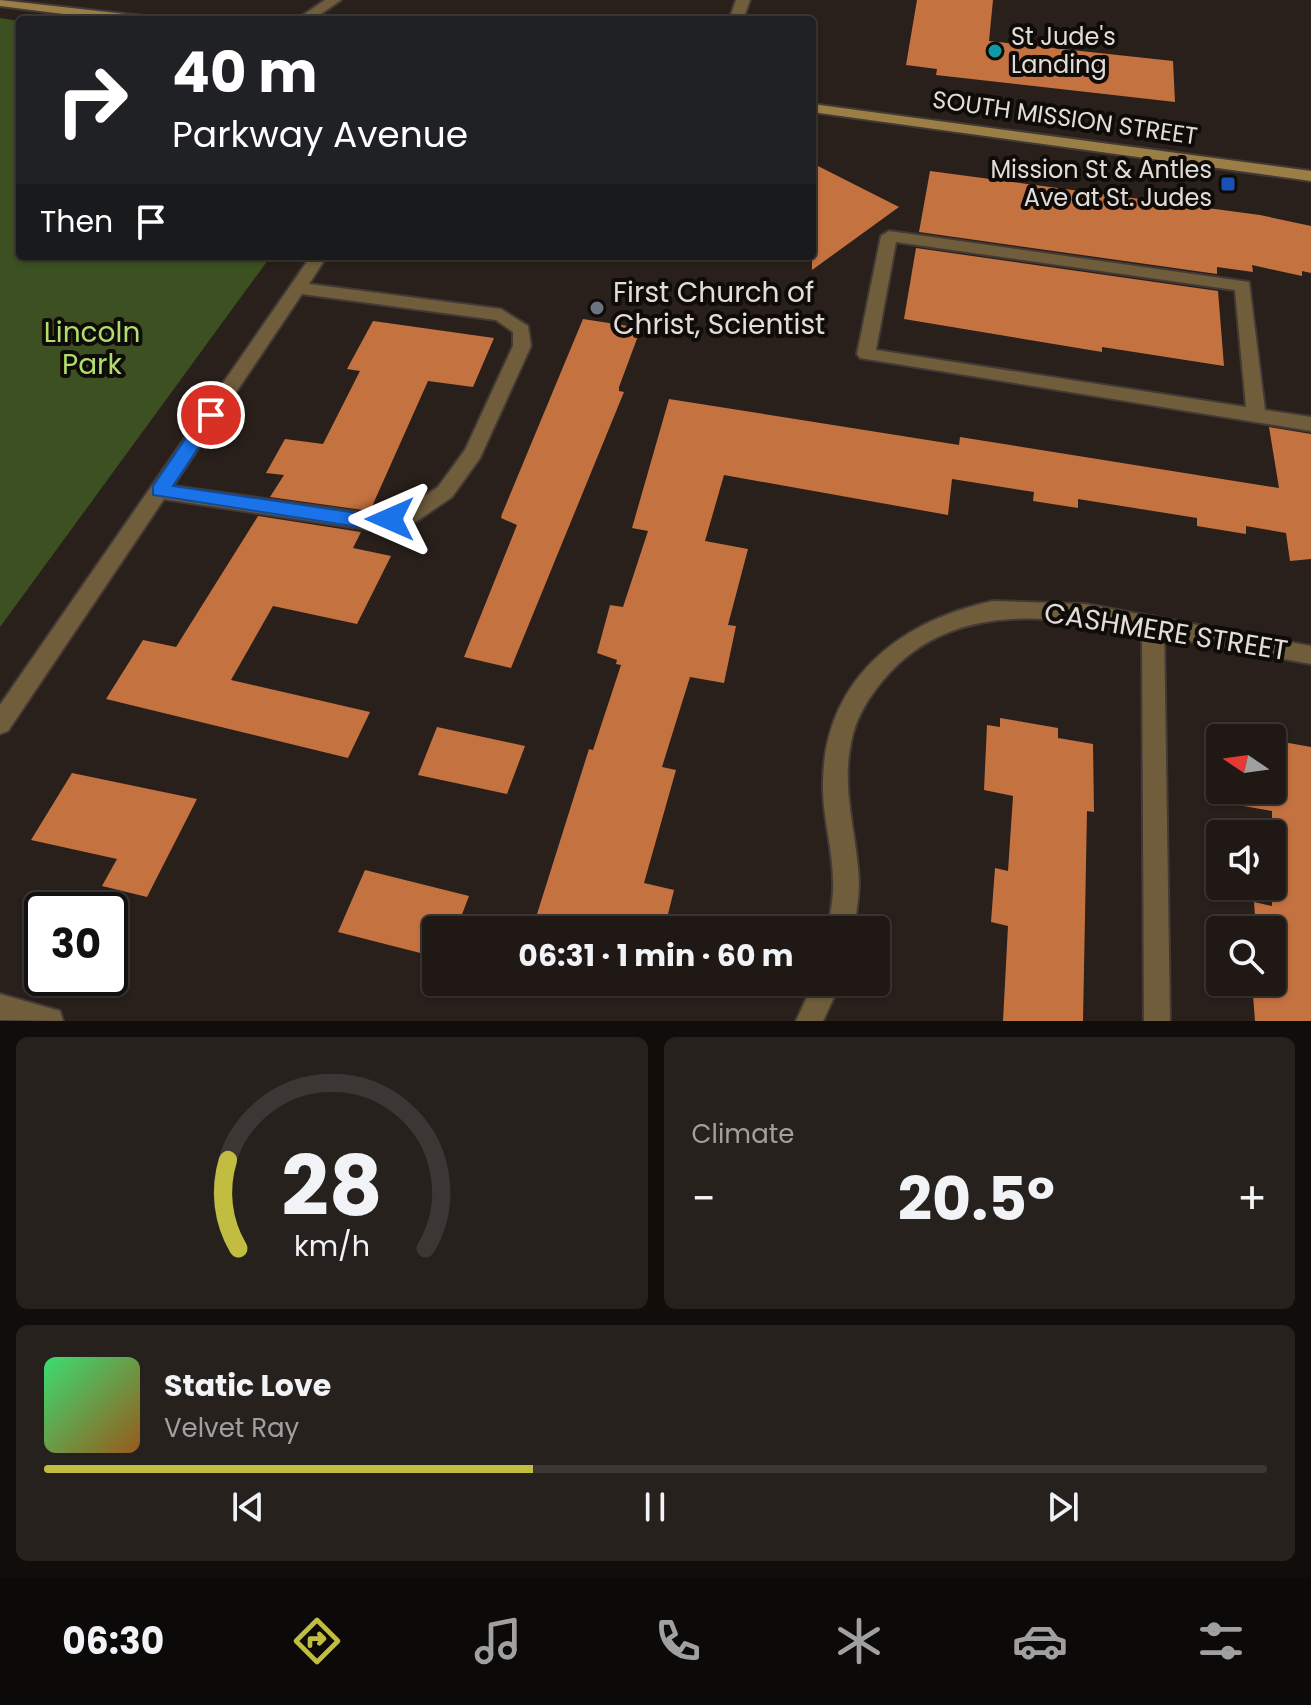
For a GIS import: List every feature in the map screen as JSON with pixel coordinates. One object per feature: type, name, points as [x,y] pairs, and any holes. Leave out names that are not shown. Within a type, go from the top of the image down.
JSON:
[{"type":"main road","points":[[0,2],[111,16]]},
{"type":"main road","name":"SOUTH MISSION STREET","points":[[816,109],[1311,176]]},
{"type":"street","points":[[309,16],[334,0]]},
{"type":"street","points":[[1256,415],[1243,286],[889,236],[866,354],[1311,424]]},
{"type":"street","points":[[0,724],[316,260]]},
{"type":"street","points":[[160,491],[371,522],[410,516],[445,492],[473,453],[522,346],[522,330],[501,315],[298,288]]},
{"type":"street","name":"CASHMERE STREET","points":[[842,916],[846,882],[835,795],[837,748],[858,696],[890,655],[925,632],[991,610],[1085,613],[1311,655]]},
{"type":"street","points":[[1153,625],[1157,1021]]},
{"type":"street","points":[[809,1021],[821,996]]},
{"type":"street","points":[[0,1007],[50,1021]]},
{"type":"green space","name":"Lincoln Park","points":[[0,18],[16,20],[16,260],[268,260],[0,627]]},
{"type":"building","name":"St Jude's Landing","points":[[917,0],[993,0],[989,41],[1173,61],[1175,102],[936,75],[937,69],[906,65]]},
{"type":"building","points":[[816,165],[899,207],[812,270],[812,260],[816,260]]},
{"type":"building","points":[[930,171],[1260,215],[1311,226],[1311,273],[1302,271],[1302,276],[1252,265],[1253,272],[1217,267],[1217,274],[919,232]]},
{"type":"building","points":[[916,248],[1218,291],[1224,366],[1102,347],[1102,352],[904,319]]},
{"type":"building","points":[[583,319],[641,328],[619,387],[619,391],[624,392],[511,668],[464,657],[517,525],[501,518],[502,514]]},
{"type":"building","points":[[373,321],[494,338],[473,387],[428,381],[370,511],[270,497],[284,475],[266,473],[285,439],[323,444],[360,371],[347,369]]},
{"type":"building","points":[[669,399],[959,445],[960,437],[1279,488],[1269,427],[1311,434],[1311,559],[1290,561],[1286,533],[1246,526],[1246,534],[1197,526],[1197,518],[1078,499],[1078,508],[1033,501],[1034,492],[952,479],[948,515],[724,475],[705,541],[748,549],[728,625],[736,626],[724,683],[690,677],[662,767],[676,770],[644,883],[674,890],[668,916],[536,916],[589,749],[593,750],[621,665],[616,664],[617,660],[597,653],[610,605],[623,607],[648,531],[632,528]]},
{"type":"building","points":[[258,516],[361,532],[353,548],[391,556],[357,624],[273,606],[231,680],[370,712],[348,758],[106,699],[143,640],[176,647]]},
{"type":"building","points":[[1000,718],[1058,728],[1058,738],[1093,744],[1094,812],[1087,811],[1083,1021],[1003,1021],[1008,926],[991,922],[995,868],[1008,871],[1013,796],[984,790],[987,725],[1000,727]]},
{"type":"building","points":[[437,727],[525,746],[507,794],[418,775]]},
{"type":"building","points":[[1286,743],[1311,747],[1311,1021],[1255,1021],[1253,996],[1286,996],[1286,916],[1255,916],[1254,902],[1272,906],[1272,900],[1286,900],[1286,820],[1272,820],[1272,811],[1232,804],[1286,804]]},
{"type":"building","points":[[72,773],[197,799],[147,897],[102,886],[117,859],[31,840]]},
{"type":"building","points":[[365,870],[469,896],[461,916],[422,916],[422,953],[338,932]]},
{"type":"place","name":"St Jude's Landing","points":[[995,51]]},
{"type":"place","name":"Mission St & Antles Ave at St. Judes","points":[[1228,184]]},
{"type":"place","name":"First Church of Christ, Scientist","points":[[597,308]]},
{"type":"route","points":[[211,415],[160,491],[371,522],[390,519]]}]
